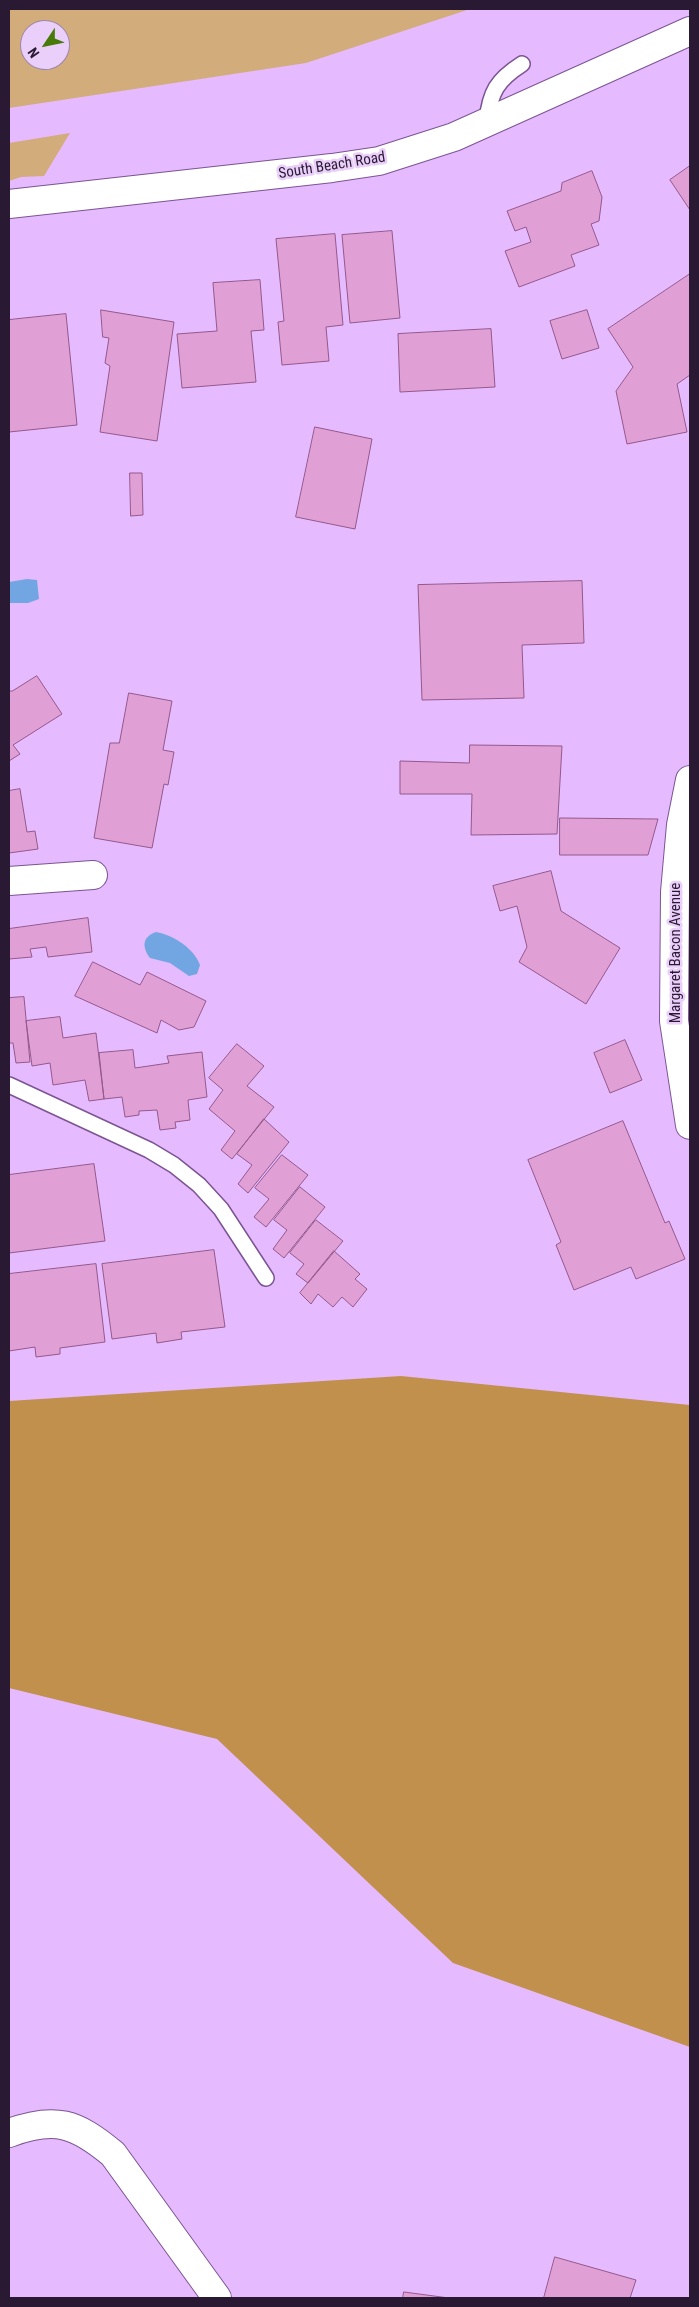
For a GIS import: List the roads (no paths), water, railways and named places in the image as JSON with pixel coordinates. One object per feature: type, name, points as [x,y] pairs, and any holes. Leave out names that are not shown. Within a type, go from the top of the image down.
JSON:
[{"type":"street","name":"South Beach Road","points":[[9,204],[332,168],[379,161],[454,137],[690,30]]},
{"type":"street","name":"Margaret Bacon Avenue","points":[[690,780],[681,825],[675,892],[682,961],[682,1021],[690,1125]]},
{"type":"street","points":[[9,881],[93,875]]},
{"type":"street","points":[[9,2133],[37,2124],[55,2123],[96,2139],[113,2154],[217,2298]]},
{"type":"lane","points":[[487,121],[490,99],[497,86],[502,79],[522,64]]},
{"type":"lane","points":[[9,1085],[149,1150],[174,1165],[200,1186],[221,1209],[266,1278]]},
{"type":"water","points":[[27,579],[37,580],[39,599],[28,603],[9,603],[9,582]]},
{"type":"water","points":[[156,932],[176,939],[193,953],[200,965],[197,974],[189,976],[170,963],[150,958],[145,943],[151,934]]}]
